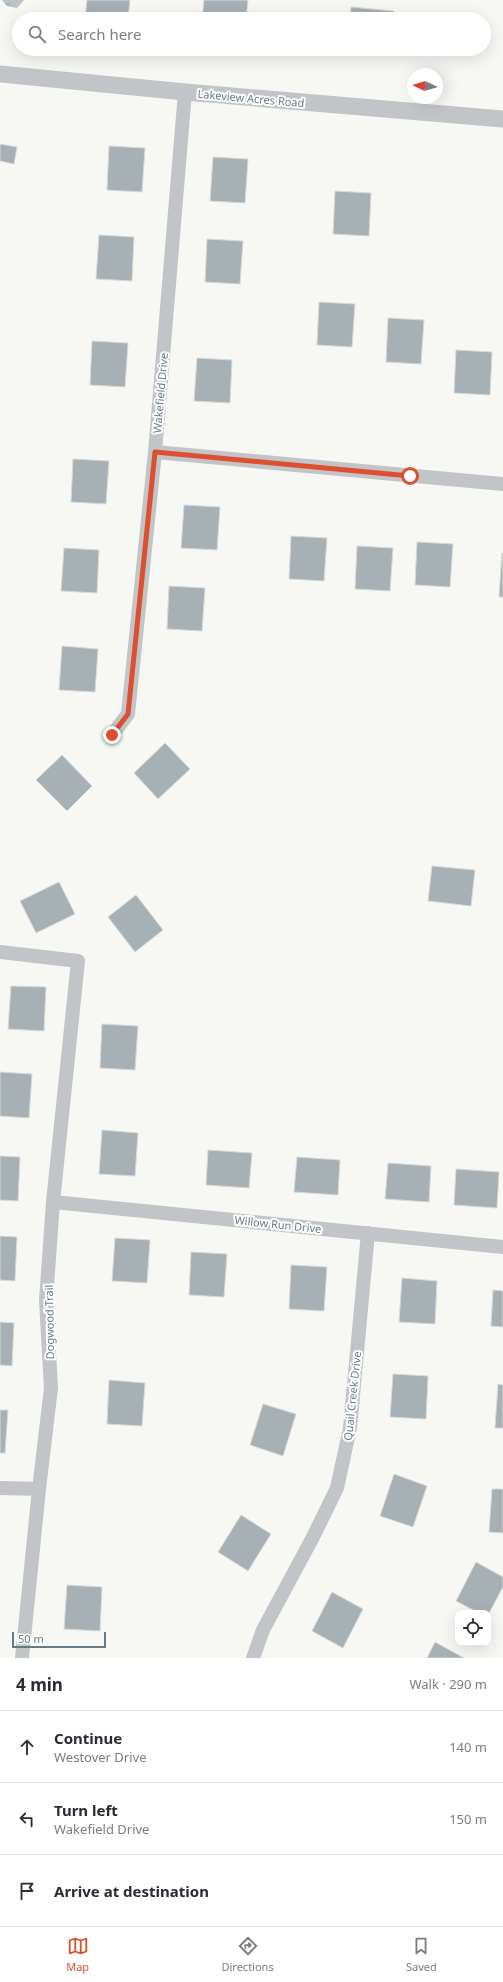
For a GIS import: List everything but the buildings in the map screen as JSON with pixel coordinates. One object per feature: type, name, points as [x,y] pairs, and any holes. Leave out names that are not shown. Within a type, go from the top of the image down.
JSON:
[{"type":"street","name":"Lakeview Acres Road","points":[[0,74],[185,92],[503,119]]},
{"type":"street","name":"Wakefield Drive","points":[[112,735],[128,714],[155,452],[185,92]]},
{"type":"street","points":[[155,452],[503,484]]},
{"type":"street","name":"Dogwood Trail","points":[[0,952],[78,961],[53,1202],[46,1300],[51,1388],[22,1658]]},
{"type":"street","name":"Willow Run Drive","points":[[53,1202],[503,1246]]},
{"type":"street","name":"Quail Creek Drive","points":[[253,1658],[263,1630],[313,1537],[337,1488],[350,1428],[368,1233]]},
{"type":"street","points":[[0,1488],[39,1489]]},
{"type":"water","points":[[2,0],[24,0],[17,8],[7,6]]},
{"type":"route","points":[[112,735],[128,714],[155,452],[410,476]]}]
